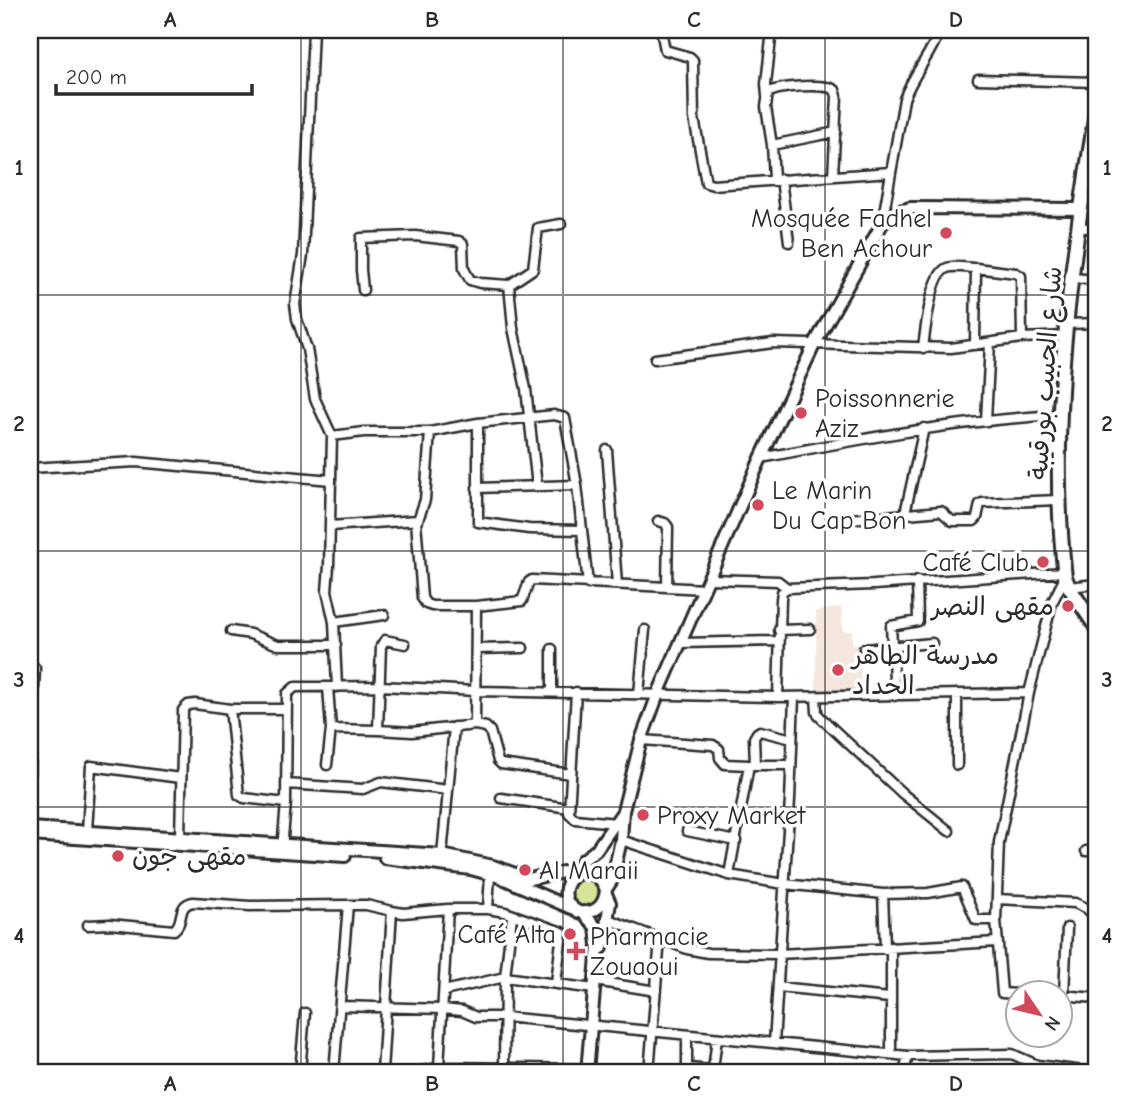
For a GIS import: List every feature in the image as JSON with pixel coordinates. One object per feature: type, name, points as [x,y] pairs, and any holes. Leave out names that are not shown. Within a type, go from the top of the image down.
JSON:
[{"type":"main road","name":"شارع الحبيب بورقيبة","points":[[1066,579],[1059,500],[1061,415],[1080,209],[1096,113]]},
{"type":"main road","points":[[1066,579],[1096,627]]},
{"type":"street","points":[[313,30],[303,255],[295,304],[316,399],[332,436],[327,591],[336,645],[327,765]]},
{"type":"street","points":[[661,30],[665,50],[693,60],[694,118],[705,181],[713,185],[890,172]]},
{"type":"street","points":[[772,30],[766,107],[789,242]]},
{"type":"street","points":[[583,913],[598,909],[612,880],[621,840],[623,811],[641,740],[658,694],[761,457],[814,345],[882,224],[900,113],[907,91],[933,48],[940,30]]},
{"type":"street","points":[[1023,30],[1065,30]]},
{"type":"street","points":[[978,79],[1096,82]]},
{"type":"street","points":[[767,96],[771,90],[778,89],[830,86],[835,90],[833,176]]},
{"type":"street","points":[[772,145],[836,132]]},
{"type":"street","points":[[882,224],[897,212],[910,208],[1080,209]]},
{"type":"street","points":[[363,290],[360,270],[361,238],[415,236],[460,241],[463,244],[464,270],[470,280],[480,284],[509,285],[533,269],[538,228],[561,223]]},
{"type":"street","points":[[1079,227],[1096,229]]},
{"type":"street","points":[[923,348],[929,309],[941,274],[951,267],[1016,273],[1021,276],[1023,338]]},
{"type":"street","points":[[975,345],[976,268]]},
{"type":"street","points":[[1073,278],[1096,280]]},
{"type":"street","points":[[509,285],[513,328],[530,418],[537,486]]},
{"type":"street","points":[[655,359],[773,343],[923,348],[975,345],[1096,323]]},
{"type":"street","points":[[986,420],[990,343]]},
{"type":"street","points":[[761,457],[924,428],[986,420],[1061,415]]},
{"type":"street","points":[[332,436],[364,432],[430,432],[478,423],[564,416],[577,485],[588,584]]},
{"type":"street","points":[[478,423],[476,518],[480,523],[529,529],[582,530]]},
{"type":"street","points":[[905,513],[924,428]]},
{"type":"street","points":[[430,432],[425,500],[416,521],[422,598],[426,604],[437,607],[476,606],[522,601],[531,580],[667,587],[778,581],[787,588]]},
{"type":"street","points":[[607,450],[617,584]]},
{"type":"street","points":[[30,468],[136,461],[245,471],[276,477],[331,480]]},
{"type":"street","points":[[477,488],[577,485]]},
{"type":"street","points":[[839,520],[943,511],[952,521],[974,521],[978,518],[981,503],[1059,500]]},
{"type":"street","points":[[330,526],[416,521]]},
{"type":"street","points":[[658,522],[665,523],[668,527],[667,587]]},
{"type":"street","points":[[1004,993],[996,920],[999,842],[1029,693],[1052,603],[1066,579]]},
{"type":"street","points":[[778,697],[781,599],[782,592],[787,588],[917,581],[1066,579],[1096,584]]},
{"type":"street","points":[[895,696],[891,626],[919,619],[917,581]]},
{"type":"street","points":[[475,725],[476,606]]},
{"type":"street","points":[[334,622],[384,615]]},
{"type":"street","points":[[779,630],[810,629]]},
{"type":"street","points":[[639,694],[645,630]]},
{"type":"street","points":[[231,631],[250,634],[278,645],[336,645]]},
{"type":"street","points":[[378,730],[383,642],[386,640],[405,644]]},
{"type":"street","points":[[681,643],[778,641]]},
{"type":"street","points":[[864,649],[932,643]]},
{"type":"street","points":[[476,649],[523,648]]},
{"type":"street","points":[[552,649],[552,692]]},
{"type":"street","points":[[30,663],[36,668],[30,774]]},
{"type":"street","points":[[288,848],[286,709],[287,694],[292,688],[381,686],[476,691],[778,697],[1029,693]]},
{"type":"street","points":[[576,692],[570,816],[575,819],[616,823]]},
{"type":"street","points":[[957,694],[957,765]]},
{"type":"street","points":[[774,1043],[793,697]]},
{"type":"street","points":[[816,697],[819,716],[903,794],[949,831]]},
{"type":"street","points":[[180,837],[183,710],[188,705],[195,704],[230,709],[286,709]]},
{"type":"street","points":[[230,709],[239,795],[242,798],[286,803]]},
{"type":"street","points":[[331,729],[412,732],[475,725],[491,731],[501,764],[571,774]]},
{"type":"street","points":[[442,855],[454,727]]},
{"type":"street","points":[[729,875],[752,765],[754,738],[760,731],[792,739]]},
{"type":"street","points":[[641,740],[713,745],[719,749],[725,764],[790,765]]},
{"type":"street","points":[[87,831],[91,766],[180,778]]},
{"type":"street","points":[[286,784],[363,789],[381,782],[448,790]]},
{"type":"street","points":[[502,798],[569,808]]},
{"type":"street","points":[[572,908],[565,897],[570,878],[577,874],[583,860],[596,850],[623,811]]},
{"type":"street","points":[[30,828],[180,837],[451,864],[490,874],[583,913],[597,930],[587,1071],[504,1068],[417,1072]]},
{"type":"street","points":[[687,831],[736,841]]},
{"type":"street","points":[[30,835],[442,855],[493,866],[529,879],[564,872],[593,874],[601,880],[610,903],[603,947],[596,967]]},
{"type":"street","points":[[621,840],[729,875],[784,884],[883,894],[928,893],[963,888],[976,920],[996,920]]},
{"type":"street","points":[[1086,851],[1096,851]]},
{"type":"street","points":[[488,909],[490,874]]},
{"type":"street","points":[[883,894],[888,947],[891,1055]]},
{"type":"street","points":[[997,899],[1081,905],[1096,917]]},
{"type":"street","points":[[88,925],[174,930],[179,926],[182,909],[193,902],[250,906],[374,906],[403,913],[488,909],[562,932],[556,983]]},
{"type":"street","points":[[334,1072],[348,905]]},
{"type":"street","points":[[442,1069],[442,1009],[448,909]]},
{"type":"street","points":[[382,1072],[392,911]]},
{"type":"street","points":[[504,1068],[505,977],[512,916]]},
{"type":"street","points":[[608,919],[698,952],[779,954],[997,942]]},
{"type":"street","points":[[1063,979],[1067,928]]},
{"type":"street","points":[[649,1072],[660,939]]},
{"type":"street","points":[[444,991],[505,977],[656,991]]},
{"type":"street","points":[[778,987],[890,998]]},
{"type":"street","points":[[1074,996],[1096,998]]},
{"type":"street","points":[[341,1006],[442,1009],[462,1011],[475,1017],[505,1017],[891,1055],[1012,1054],[1037,1066],[1091,1072]]},
{"type":"street","points":[[300,1072],[305,1013]]},
{"type":"street","points":[[687,1036],[687,1068],[713,1071],[717,1038]]},
{"type":"street","points":[[904,1072],[908,1056]]},
{"type":"shaded area","name":"مدرسة الطاهر الحداد","points":[[841,607],[843,631],[852,631],[852,644],[861,645],[860,695],[816,695],[816,611]]},
{"type":"green space","points":[[585,880],[594,884],[598,893],[594,902],[585,906],[576,902],[572,893],[576,884]]},
{"type":"place","name":"Mosquée Fadhel Ben Achour","points":[[946,233]]},
{"type":"place","name":"Poissonnerie Aziz","points":[[801,413]]},
{"type":"place","name":"Le Marin Du Cap Bon","points":[[758,505]]},
{"type":"place","name":"Café Club","points":[[1043,562]]},
{"type":"place","name":"مقهى النصر","points":[[1068,606]]},
{"type":"place","name":"مدرسة الطاهر الحداد","points":[[838,670]]},
{"type":"place","name":"Proxy Market","points":[[643,815]]},
{"type":"place","name":"مقهى جون","points":[[118,856]]},
{"type":"place","name":"Al Maraii","points":[[525,870]]},
{"type":"place","name":"Café Alta","points":[[570,934]]},
{"type":"place","name":"Pharmacie Zouaoui","points":[[576,951]]}]
